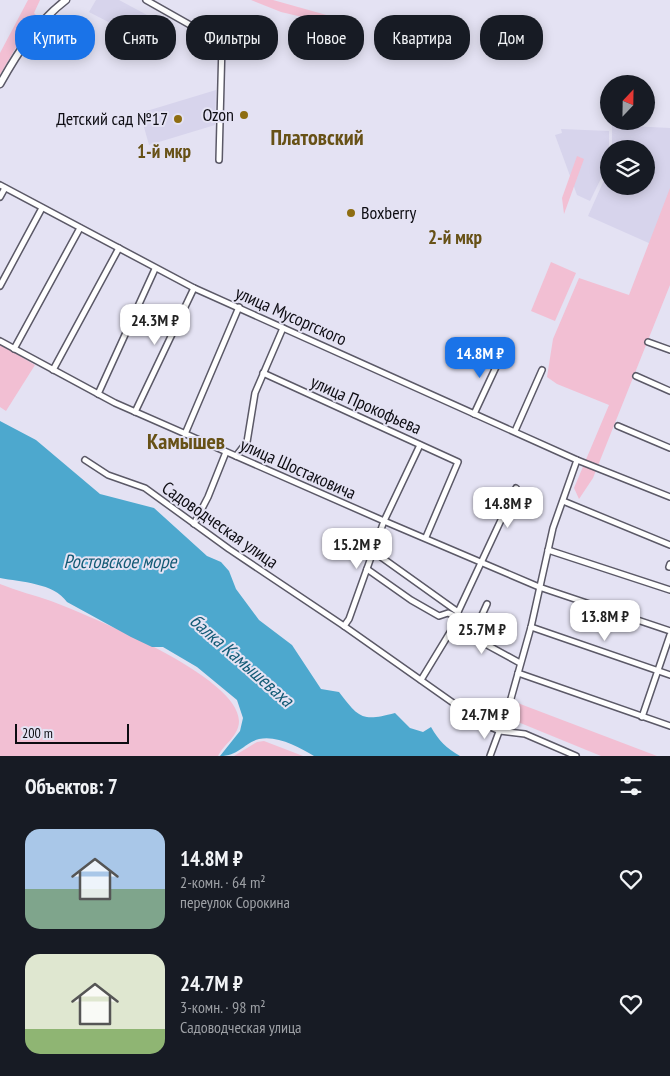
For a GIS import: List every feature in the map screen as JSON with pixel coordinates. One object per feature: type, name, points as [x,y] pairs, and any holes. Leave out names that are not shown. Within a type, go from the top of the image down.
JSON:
[{"type":"main road","points":[[0,84],[19,52],[48,16],[66,0]]},
{"type":"street","points":[[146,0],[222,43],[219,160]]},
{"type":"street","points":[[0,197],[3,186]]},
{"type":"street","name":"улица Мусоргского","points":[[3,186],[155,269],[194,288],[577,460],[670,497]]},
{"type":"street","points":[[0,284],[42,208]]},
{"type":"street","points":[[14,348],[80,228]]},
{"type":"street","points":[[53,370],[119,248]]},
{"type":"street","points":[[98,394],[155,269]]},
{"type":"street","points":[[135,412],[194,288]]},
{"type":"street","points":[[185,434],[239,307]]},
{"type":"street","points":[[236,456],[247,442],[255,393],[283,328]]},
{"type":"street","name":"улица Шостаковича","points":[[0,341],[135,412],[384,521],[426,537],[539,587],[670,633]]},
{"type":"street","points":[[648,342],[670,350]]},
{"type":"street","points":[[474,414],[503,352]]},
{"type":"street","points":[[515,431],[542,370]]},
{"type":"street","name":"улица Прокофьева","points":[[263,373],[458,462],[426,537]]},
{"type":"street","points":[[636,376],[670,391]]},
{"type":"street","points":[[618,426],[670,448]]},
{"type":"street","points":[[344,626],[349,619],[384,521],[420,445]]},
{"type":"street","points":[[194,524],[208,497],[226,452]]},
{"type":"street","name":"Садоводческая улица","points":[[85,460],[108,475],[145,488],[483,724],[500,731],[525,734],[576,756]]},
{"type":"street","points":[[490,756],[520,674],[520,663],[532,627],[548,550],[577,460]]},
{"type":"street","points":[[421,680],[455,624],[481,561],[516,488]]},
{"type":"street","points":[[563,501],[670,546]]},
{"type":"street","points":[[548,550],[670,590]]},
{"type":"street","points":[[374,552],[458,614]]},
{"type":"street","points":[[367,569],[424,609],[439,616],[448,613],[458,614]]},
{"type":"street","points":[[472,637],[487,604]]},
{"type":"street","points":[[455,624],[472,637],[520,663]]},
{"type":"street","points":[[532,627],[670,675]]},
{"type":"street","points":[[642,717],[670,633]]},
{"type":"street","points":[[520,674],[670,726]]},
{"type":"shaded area","points":[[28,0],[40,0],[34,13],[36,15],[20,15]]},
{"type":"shaded area","points":[[96,0],[119,0],[147,15],[105,15],[105,20],[89,12]]},
{"type":"shaded area","points":[[251,0],[273,0],[326,15],[294,15]]},
{"type":"shaded area","points":[[15,25],[15,49],[0,75],[0,53]]},
{"type":"shaded area","name":"Детский сад №17","points":[[216,90],[215,125],[149,145],[140,113]]},
{"type":"shaded area","points":[[670,128],[670,196],[651,244],[588,216],[600,189],[600,195],[655,195],[655,140],[612,140],[612,130]]},
{"type":"shaded area","points":[[561,129],[609,131],[609,140],[600,140],[600,180],[590,201],[577,195],[555,135],[562,133]]},
{"type":"shaded area","points":[[577,156],[584,159],[564,214],[562,198]]},
{"type":"shaded area","points":[[670,188],[670,285],[593,478],[579,499],[574,488],[609,405],[557,384],[547,377],[553,339],[579,278],[629,295]]},
{"type":"shaded area","points":[[551,262],[576,273],[555,321],[531,311]]},
{"type":"shaded area","points":[[0,344],[35,365],[6,411],[0,407]]},
{"type":"shaded area","points":[[0,584],[51,601],[96,620],[190,667],[215,685],[232,704],[239,721],[234,736],[218,756],[0,756]]},
{"type":"shaded area","points":[[515,702],[657,756],[601,756],[513,720]]},
{"type":"shaded area","points":[[264,741],[303,756],[234,756],[257,742]]},
{"type":"water","name":"Ростовское море","points":[[0,421],[36,440],[100,494],[154,508],[207,556],[221,562],[229,571],[236,589],[259,620],[292,645],[321,689],[339,692],[352,708],[362,716],[375,717],[395,713],[410,728],[423,732],[431,727],[443,744],[460,756],[314,756],[280,740],[266,738],[254,741],[232,754],[220,756],[240,731],[243,718],[237,700],[197,667],[163,647],[152,647],[131,637],[67,602],[46,587],[0,578]]},
{"type":"place","name":"Ozon","points":[[244,115]]},
{"type":"place","name":"Детский сад №17","points":[[178,119]]},
{"type":"place","name":"Boxberry","points":[[351,213]]},
{"type":"district","name":"Платовский","points":[[317,137]]},
{"type":"district","name":"1-й мкр","points":[[164,151]]},
{"type":"district","name":"2-й мкр","points":[[455,237]]},
{"type":"district","name":"Камышев","points":[[186,441]]},
{"type":"water label","name":"балка Камышеваха","points":[[242,660]]}]
